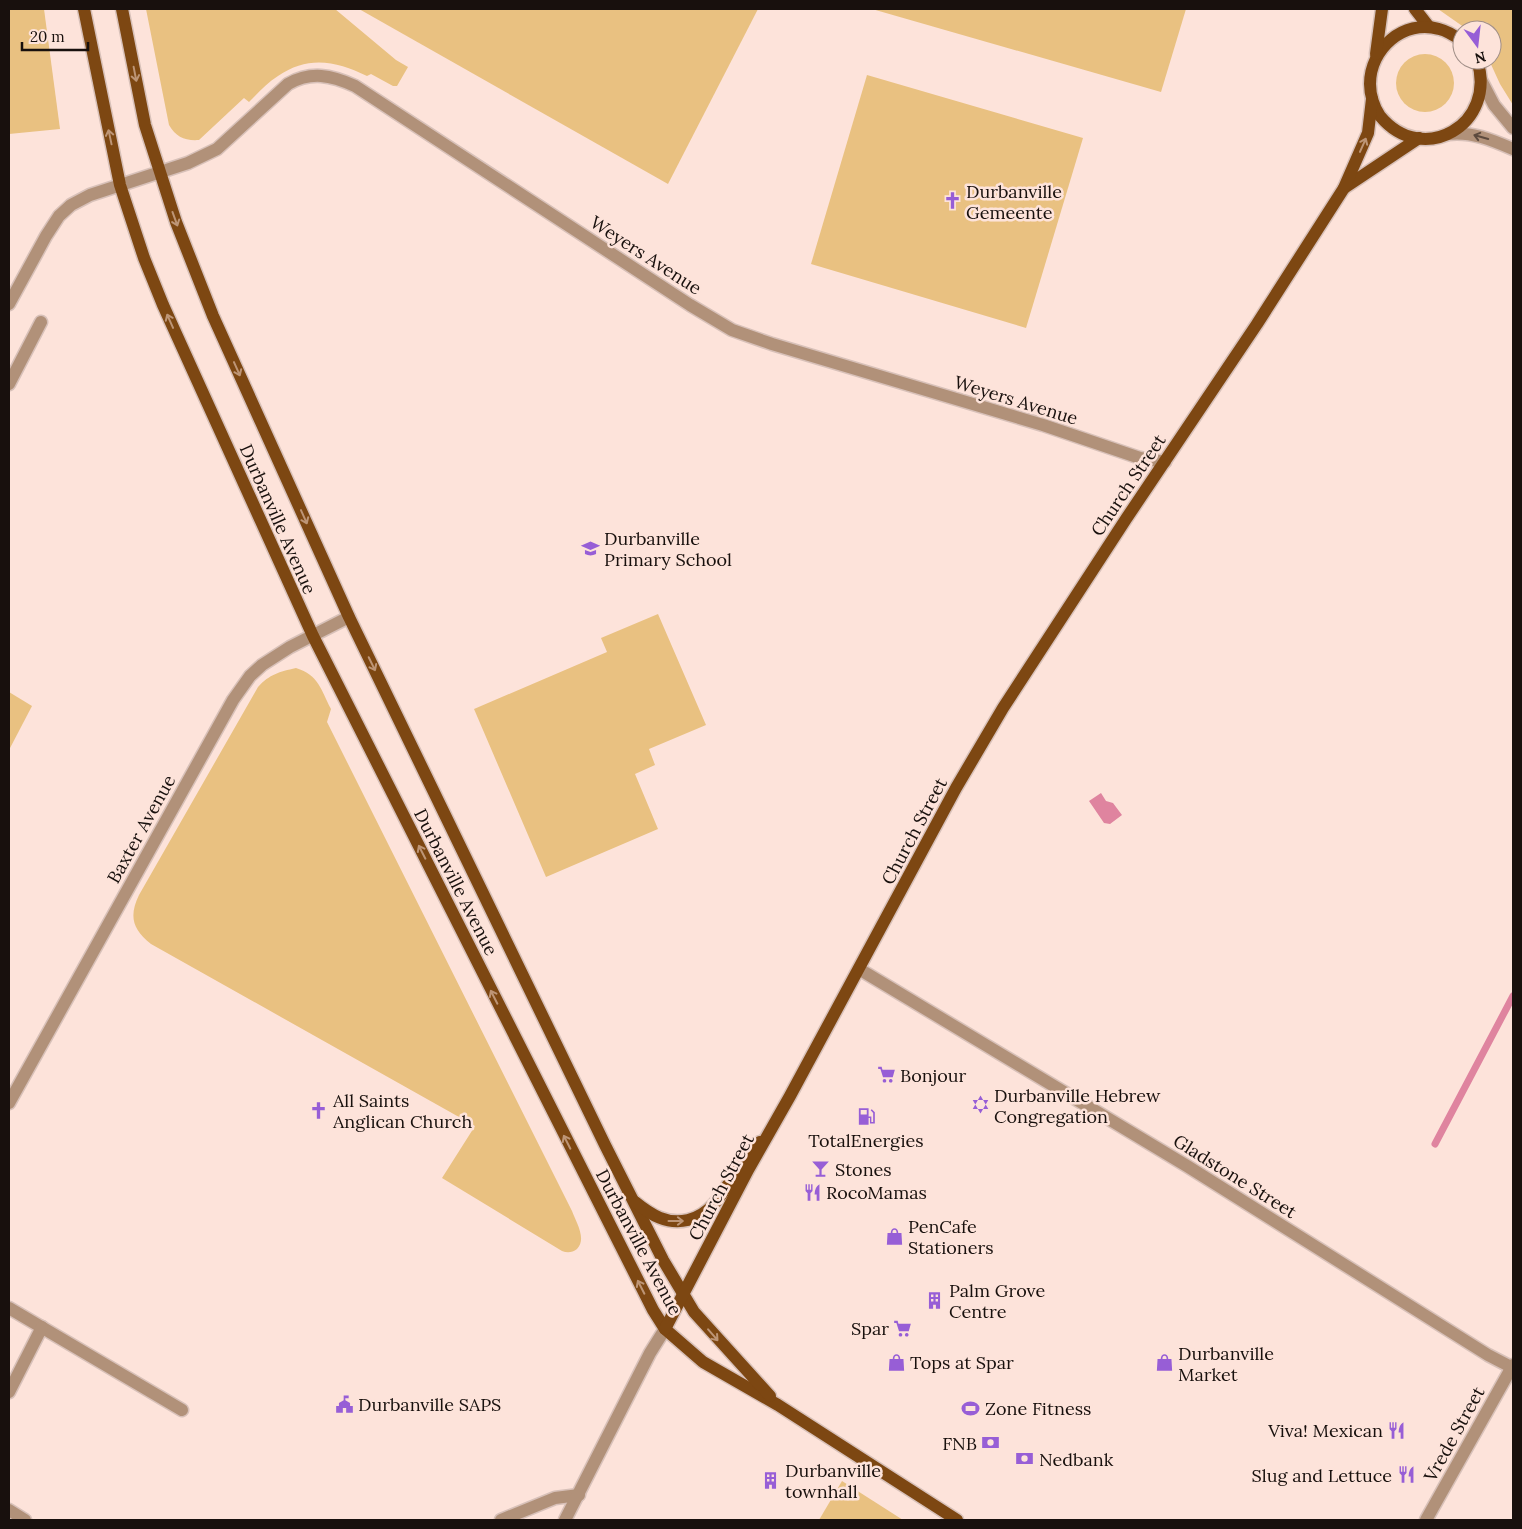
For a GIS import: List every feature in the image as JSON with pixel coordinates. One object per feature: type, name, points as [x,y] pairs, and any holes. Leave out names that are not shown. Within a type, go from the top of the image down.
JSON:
[{"type":"main road","name":"Durbanville Avenue","points":[[84,9],[120,185],[144,258],[163,305],[313,636],[653,1310],[665,1329],[702,1362],[778,1405]]},
{"type":"main road","name":"Durbanville Avenue","points":[[122,9],[145,125],[176,222],[213,316],[349,616],[662,1260],[694,1312],[718,1341],[778,1405]]},
{"type":"main road","name":"Church Street","points":[[665,1329],[748,1170],[768,1137],[956,788],[1003,708],[1344,188],[1368,133],[1372,99],[1370,77],[1376,57],[1382,9]]},
{"type":"main road","points":[[1415,9],[1429,27]]},
{"type":"main road","points":[[1376,57],[1396,35],[1412,29],[1438,28],[1452,34]]},
{"type":"main road","points":[[1372,99],[1379,115],[1390,126],[1404,135],[1419,138],[1436,138],[1462,126],[1473,112],[1480,96],[1481,80],[1479,70]]},
{"type":"main road","name":"Church Street","points":[[1344,188],[1419,138]]},
{"type":"main road","points":[[633,1201],[650,1214],[667,1221],[684,1221],[700,1216],[712,1207],[746,1156],[768,1137]]},
{"type":"main road","points":[[778,1405],[957,1520]]},
{"type":"street","name":"Weyers Avenue","points":[[9,304],[46,236],[59,216],[71,205],[82,198],[194,160],[217,149],[280,90],[296,79],[310,75],[324,75],[338,78],[354,86],[690,305],[732,330],[772,344],[1043,425],[1140,458],[1165,462]]},
{"type":"street","points":[[1481,80],[1494,105],[1513,128]]},
{"type":"street","points":[[1448,134],[1458,133],[1478,136],[1513,149]]},
{"type":"street","points":[[9,384],[42,322]]},
{"type":"street","name":"Baxter Avenue","points":[[9,1102],[234,700],[250,676],[262,664],[290,647],[349,616]]},
{"type":"street","name":"Gladstone Street","points":[[859,969],[1187,1166],[1488,1355],[1513,1367]]},
{"type":"street","points":[[9,1308],[182,1410]]},
{"type":"street","points":[[9,1392],[42,1327]]},
{"type":"street","name":"Church Street","points":[[565,1520],[650,1353],[665,1329]]},
{"type":"street","name":"Vrede Street","points":[[1426,1520],[1513,1367]]},
{"type":"street","points":[[501,1520],[555,1498],[579,1494]]},
{"type":"street","points":[[9,1510],[25,1520]]},
{"type":"shaded area","points":[[9,9],[44,9],[60,129],[9,134]]},
{"type":"shaded area","points":[[146,9],[335,9],[396,60],[408,67],[397,86],[393,86],[371,74],[367,76],[334,64],[322,62],[300,65],[289,69],[274,79],[249,102],[244,98],[199,140],[189,140],[175,133],[169,125]]},
{"type":"shaded area","points":[[359,9],[758,9],[668,184]]},
{"type":"shaded area","points":[[872,9],[1186,9],[1161,92]]},
{"type":"shaded area","points":[[1438,9],[1513,9],[1513,105],[1494,70],[1502,70],[1502,20],[1454,20]]},
{"type":"shaded area","points":[[1419,54],[1431,54],[1446,62],[1454,77],[1454,89],[1446,104],[1431,112],[1419,112],[1404,104],[1396,89],[1396,77],[1404,62]]},
{"type":"shaded area","points":[[867,75],[1083,138],[1026,328],[811,264]]},
{"type":"shaded area","points":[[658,614],[706,725],[649,749],[655,765],[635,774],[658,829],[546,877],[474,709],[607,652],[601,638]]},
{"type":"shaded area","points":[[296,668],[315,679],[322,690],[331,709],[327,722],[572,1211],[581,1235],[580,1245],[573,1251],[562,1251],[442,1178],[475,1126],[151,944],[136,927],[133,916],[139,895],[258,687],[275,674]]},
{"type":"shaded area","points":[[9,692],[32,706],[9,750]]},
{"type":"shaded area","points":[[1101,793],[1106,801],[1113,803],[1122,815],[1110,824],[1104,823],[1089,801]]},
{"type":"shaded area","points":[[842,1481],[903,1520],[819,1520]]},
{"type":"waterway","points":[[1435,1144],[1513,996]]},
{"type":"place","name":"Durbanville Gemeente","points":[[952,201]]},
{"type":"place","name":"Durbanville Primary School","points":[[590,548]]},
{"type":"place","name":"Bonjour","points":[[886,1075]]},
{"type":"place","name":"Durbanville Hebrew Congregation","points":[[980,1105]]},
{"type":"place","name":"All Saints Anglican Church","points":[[319,1110]]},
{"type":"place","name":"TotalEnergies","points":[[866,1117]]},
{"type":"place","name":"Stones","points":[[821,1169]]},
{"type":"place","name":"RocoMamas","points":[[812,1192]]},
{"type":"place","name":"PenCafe Stationers","points":[[894,1236]]},
{"type":"place","name":"Palm Grove Centre","points":[[935,1300]]},
{"type":"place","name":"Spar","points":[[903,1328]]},
{"type":"place","name":"Tops at Spar","points":[[896,1362]]},
{"type":"place","name":"Durbanville Market","points":[[1164,1363]]},
{"type":"place","name":"Durbanville SAPS","points":[[344,1404]]},
{"type":"place","name":"Zone Fitness","points":[[971,1408]]},
{"type":"place","name":"Viva! Mexican","points":[[1397,1430]]},
{"type":"place","name":"FNB","points":[[991,1443]]},
{"type":"place","name":"Nedbank","points":[[1025,1459]]},
{"type":"place","name":"Slug and Lettuce","points":[[1406,1475]]},
{"type":"place","name":"Durbanville townhall","points":[[771,1480]]}]
